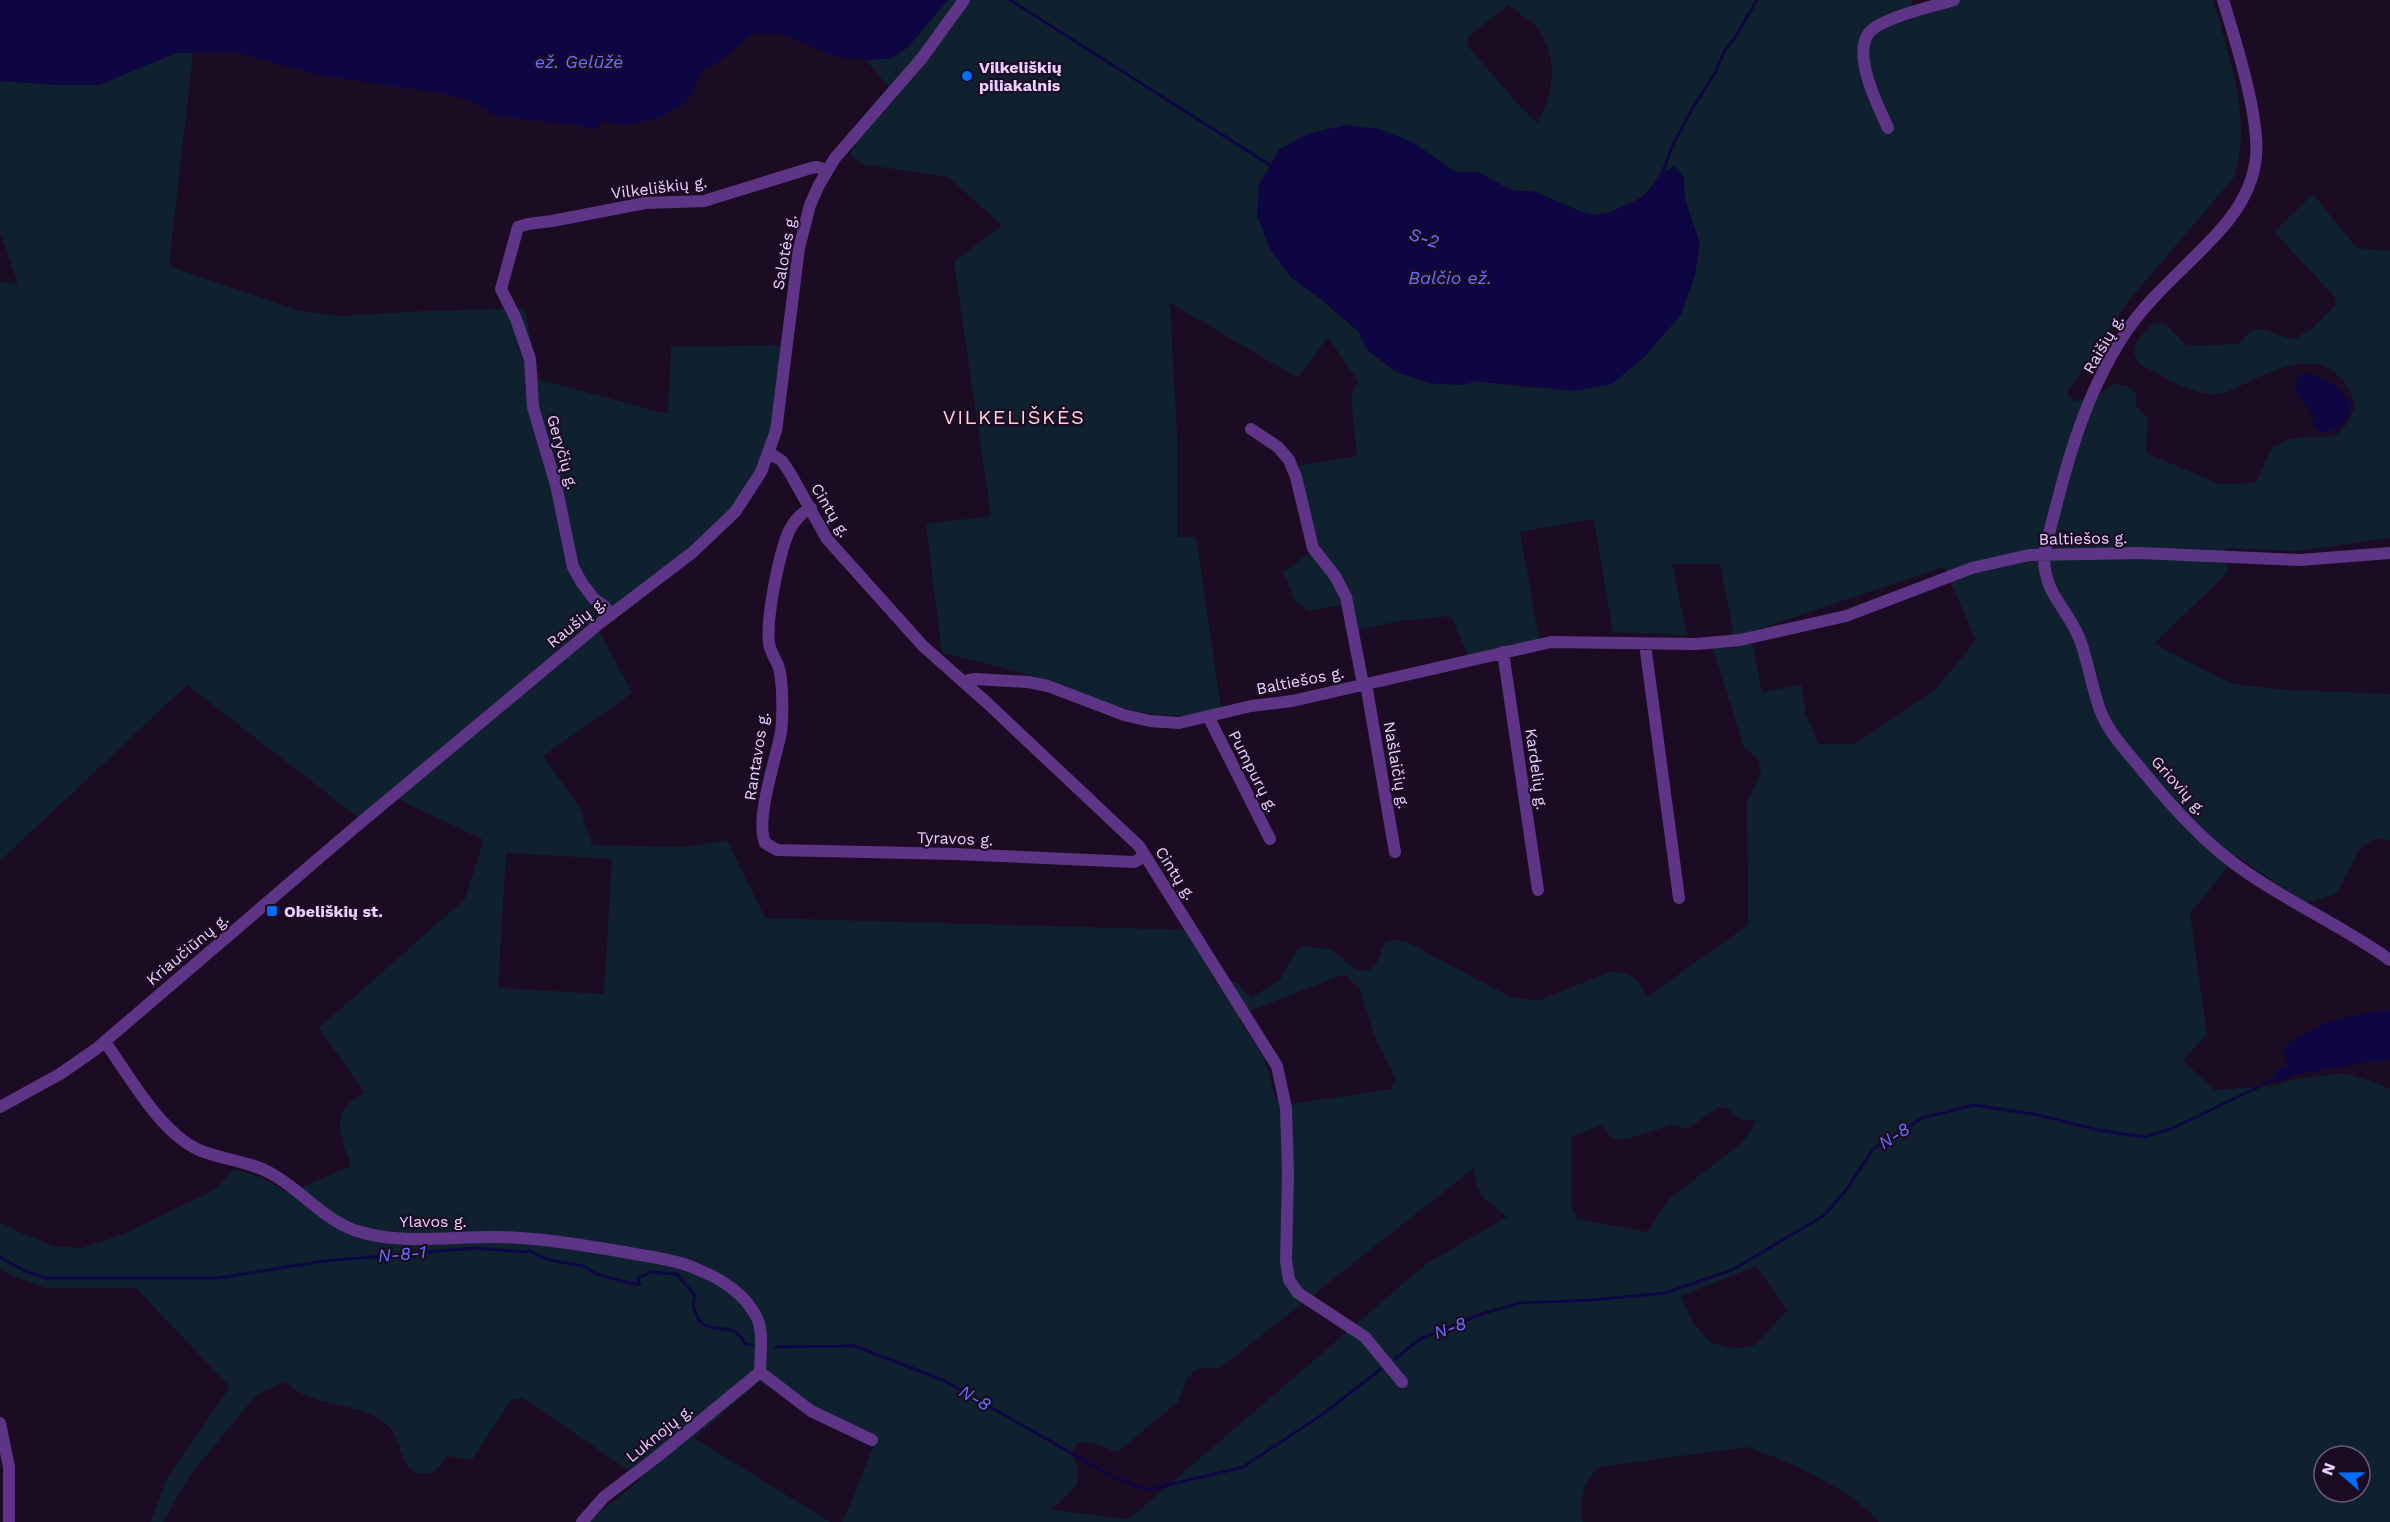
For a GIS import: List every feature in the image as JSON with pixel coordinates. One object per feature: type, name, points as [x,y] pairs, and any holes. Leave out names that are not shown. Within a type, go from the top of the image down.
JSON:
[{"type":"street","name":"Salotės g.","points":[[770,453],[780,413],[799,248],[810,205],[826,171],[859,129],[922,58],[964,0]]},
{"type":"street","points":[[1888,128],[1870,88],[1863,54],[1867,34],[1880,24],[1954,0]]},
{"type":"street","name":"Raišių g.","points":[[2044,554],[2075,437],[2110,360],[2126,332],[2152,301],[2233,215],[2252,177],[2257,150],[2250,100],[2223,0]]},
{"type":"street","name":"Vilkeliškių g.","points":[[501,289],[518,227],[645,202],[704,201],[811,168],[817,167],[826,171]]},
{"type":"street","name":"Geryčių g.","points":[[501,289],[516,319],[530,359],[533,407],[559,494],[573,567],[588,591],[611,615]]},
{"type":"street","name":"Našlaičių g.","points":[[1251,429],[1278,447],[1289,460],[1296,477],[1313,548],[1335,576],[1346,597],[1395,852]]},
{"type":"street","name":"Cintų g.","points":[[770,453],[782,461],[827,539],[837,552],[922,646],[1133,839],[1145,856],[1277,1066],[1286,1108],[1288,1174],[1286,1260],[1289,1280],[1298,1293],[1365,1337],[1402,1382]]},
{"type":"street","name":"Raušių g.","points":[[386,803],[611,615],[716,532],[749,493],[770,453]]},
{"type":"street","name":"Rantavos g.","points":[[765,843],[762,834],[765,811],[781,730],[781,677],[769,646],[768,636],[776,576],[789,531],[795,521],[811,508]]},
{"type":"street","name":"Baltiešos g.","points":[[965,683],[975,679],[1028,682],[1056,689],[1124,715],[1150,722],[1179,723],[1209,718],[1251,706],[1292,701],[1551,642],[1697,644],[1740,640],[1846,616],[1972,568],[2044,554],[2140,553],[2300,560],[2390,553]]},
{"type":"street","name":"Griovių g.","points":[[2044,554],[2044,570],[2052,593],[2074,627],[2080,641],[2102,715],[2110,729],[2151,780],[2211,844],[2244,871],[2390,960]]},
{"type":"street","points":[[1645,644],[1679,898]]},
{"type":"street","name":"Kardelių g.","points":[[1503,652],[1538,890]]},
{"type":"street","name":"Pumpurų g.","points":[[1209,718],[1270,839]]},
{"type":"street","name":"Kriaučiūnų g.","points":[[0,1107],[60,1074],[105,1042],[386,803]]},
{"type":"street","name":"Tyravos g.","points":[[765,843],[777,850],[854,853],[955,854],[1134,862],[1145,856]]},
{"type":"street","name":"Ylavos g.","points":[[105,1042],[155,1113],[189,1144],[216,1156],[257,1166],[274,1174],[330,1218],[354,1230],[410,1239],[543,1238],[672,1261],[699,1270],[734,1289],[757,1317],[760,1326],[760,1372]]},
{"type":"street","points":[[760,1372],[811,1411],[872,1440]]},
{"type":"street","name":"Luknojų g.","points":[[582,1522],[604,1497],[760,1372]]},
{"type":"street","points":[[0,1423],[9,1467],[9,1522]]},
{"type":"shaded area","points":[[948,0],[1912,0],[1913,7],[1938,0],[2213,0],[2232,66],[2240,110],[2241,132],[2234,177],[2125,305],[2067,393],[2073,401],[2093,399],[2114,383],[2127,386],[2136,393],[2136,406],[2148,419],[2146,449],[2148,454],[2220,484],[2256,483],[2272,447],[2295,438],[2332,436],[2343,428],[2356,406],[2348,388],[2338,375],[2326,367],[2299,364],[2284,367],[2227,392],[2208,394],[2188,389],[2141,365],[2134,353],[2137,342],[2154,323],[2165,324],[2187,346],[2239,344],[2253,329],[2265,330],[2295,339],[2313,328],[2336,305],[2335,297],[2274,232],[2313,194],[2357,248],[2390,251],[2390,538],[2296,551],[2225,548],[2228,572],[2154,644],[2233,684],[2289,690],[2390,694],[2390,841],[2376,838],[2361,847],[2336,894],[2306,903],[2236,856],[2190,914],[2207,1034],[2183,1061],[2215,1090],[2280,1085],[2290,1080],[2342,1073],[2390,1089],[2390,1522],[1879,1522],[1836,1487],[1800,1468],[1747,1447],[1599,1467],[1586,1485],[1581,1507],[1583,1522],[842,1522],[873,1447],[759,1382],[694,1438],[830,1522],[588,1522],[641,1479],[523,1398],[511,1400],[472,1460],[447,1456],[435,1470],[423,1474],[412,1470],[407,1465],[394,1433],[379,1419],[366,1412],[308,1396],[296,1390],[286,1381],[256,1395],[191,1474],[163,1522],[151,1522],[167,1478],[230,1387],[136,1288],[45,1288],[0,1269],[0,1222],[54,1246],[82,1248],[124,1234],[216,1189],[233,1169],[261,1177],[288,1193],[351,1166],[341,1136],[340,1121],[348,1105],[365,1093],[319,1028],[465,899],[484,840],[398,799],[599,630],[632,693],[543,756],[579,806],[592,845],[686,847],[727,840],[765,918],[1189,930],[1218,986],[1233,982],[1239,984],[1246,994],[1252,997],[1280,980],[1296,951],[1303,946],[1332,950],[1355,969],[1368,971],[1377,963],[1384,943],[1391,940],[1405,941],[1508,996],[1540,1000],[1609,972],[1623,973],[1633,977],[1647,997],[1748,925],[1747,802],[1761,772],[1758,759],[1744,747],[1713,648],[1728,647],[1733,629],[1720,564],[1672,564],[1687,635],[1613,632],[1594,519],[1520,532],[1539,639],[1468,656],[1451,616],[1399,621],[1358,630],[1350,603],[1308,611],[1295,601],[1283,572],[1320,546],[1295,466],[1357,456],[1351,397],[1358,381],[1328,337],[1298,378],[1170,303],[1177,436],[1177,537],[1196,537],[1221,708],[1197,714],[1173,716],[1149,713],[1101,701],[1031,676],[942,653],[926,524],[991,516],[954,262],[1002,225],[948,177],[861,164],[850,154],[860,136],[897,97],[866,60],[892,58],[908,47]],"holes":[[[1509,5],[1536,26],[1549,52],[1552,76],[1548,100],[1537,123],[1467,45],[1468,36]],[[1307,134],[1412,142],[1456,172],[1478,172],[1511,190],[1536,192],[1579,211],[1594,215],[1611,212],[1642,197],[1662,174],[1684,177],[1685,200],[1700,244],[1532,388],[1476,381],[1464,385],[1429,383],[1395,371],[1367,350],[1358,331],[1292,278],[1259,185],[1279,150]],[[1944,567],[1976,640],[1936,689],[1855,744],[1818,744],[1806,715],[1801,684],[1762,693],[1750,632]],[[506,853],[612,859],[604,994],[498,988]],[[1347,975],[1350,981],[1359,987],[1375,1037],[1396,1079],[1391,1089],[1284,1105],[1277,1101],[1263,1056],[1239,1019],[1247,1012],[1339,976]],[[1719,1107],[1728,1109],[1739,1119],[1757,1121],[1741,1144],[1671,1197],[1647,1232],[1577,1219],[1571,1204],[1571,1137],[1602,1125],[1610,1137],[1616,1139],[1626,1139],[1672,1125],[1687,1129]],[[1474,1168],[1480,1193],[1507,1217],[1426,1264],[1129,1519],[1051,1510],[1077,1485],[1078,1468],[1072,1452],[1078,1442],[1093,1443],[1117,1452],[1178,1402],[1187,1379],[1195,1370],[1208,1367],[1219,1369]],[[1756,1266],[1787,1310],[1755,1345],[1733,1349],[1710,1342],[1693,1323],[1681,1296]]]},
{"type":"shaded area","points":[[176,53],[193,53],[169,266],[296,310],[337,316],[524,308],[540,380],[668,414],[671,347],[784,345],[776,410],[762,462],[736,503],[688,549],[584,628],[359,818],[187,685],[0,861],[0,282],[18,284],[0,232],[0,81],[99,85]]},
{"type":"water","name":"ež. Gelūžė","points":[[0,0],[948,0],[908,47],[892,58],[866,60],[837,57],[781,34],[757,33],[750,36],[720,61],[702,71],[690,97],[684,104],[661,117],[622,126],[605,120],[594,130],[584,126],[496,116],[472,101],[442,93],[318,75],[239,53],[176,53],[99,85],[0,81]]},
{"type":"water","name":"Balčio ež.","points":[[1345,125],[1379,129],[1412,142],[1456,172],[1478,172],[1511,190],[1536,192],[1579,211],[1594,215],[1611,212],[1642,198],[1662,174],[1674,166],[1684,177],[1685,200],[1700,244],[1695,275],[1681,315],[1645,356],[1612,384],[1574,391],[1476,381],[1464,385],[1429,383],[1395,371],[1367,350],[1358,331],[1292,278],[1270,250],[1257,215],[1259,185],[1279,150],[1307,134]]},
{"type":"water","points":[[2308,372],[2335,385],[2351,403],[2346,419],[2334,429],[2322,432],[2315,427],[2311,412],[2298,395],[2296,387],[2298,376]]},
{"type":"water","points":[[2383,1009],[2390,1010],[2390,1060],[2294,1075],[2278,1082],[2273,1080],[2274,1073],[2287,1064],[2283,1052],[2288,1043],[2327,1022]]},
{"type":"waterway","name":"S-2","points":[[1010,0],[1273,167]]},
{"type":"waterway","name":"S-2","points":[[1661,177],[1673,144],[1716,71],[1725,50],[1757,0]]},
{"type":"waterway","name":"N-8","points":[[1395,1359],[1420,1339],[1478,1315],[1519,1303],[1592,1300],[1665,1293],[1732,1270],[1823,1216],[1844,1193],[1873,1149],[1922,1118],[1974,1105],[2038,1115],[2098,1130],[2143,1137],[2171,1129],[2275,1079]]},
{"type":"waterway","name":"N-8-1","points":[[0,1257],[23,1270],[45,1278],[218,1278],[324,1261],[476,1248],[531,1251],[549,1260],[583,1266],[598,1274],[631,1283],[640,1284],[638,1278],[651,1272],[677,1274],[695,1296],[693,1306],[699,1321],[705,1325],[735,1332],[745,1344],[752,1345]]},
{"type":"waterway","name":"N-8","points":[[775,1347],[855,1346],[945,1381],[1108,1474],[1141,1488],[1152,1489],[1243,1467],[1323,1414],[1381,1369]]},
{"type":"place","name":"Vilkeliškių piliakalnis","points":[[967,76]]},
{"type":"place","name":"Obeliškių st.","points":[[272,911]]},
{"type":"district","name":"VILKELIŠKĖS","points":[[1014,417]]}]
